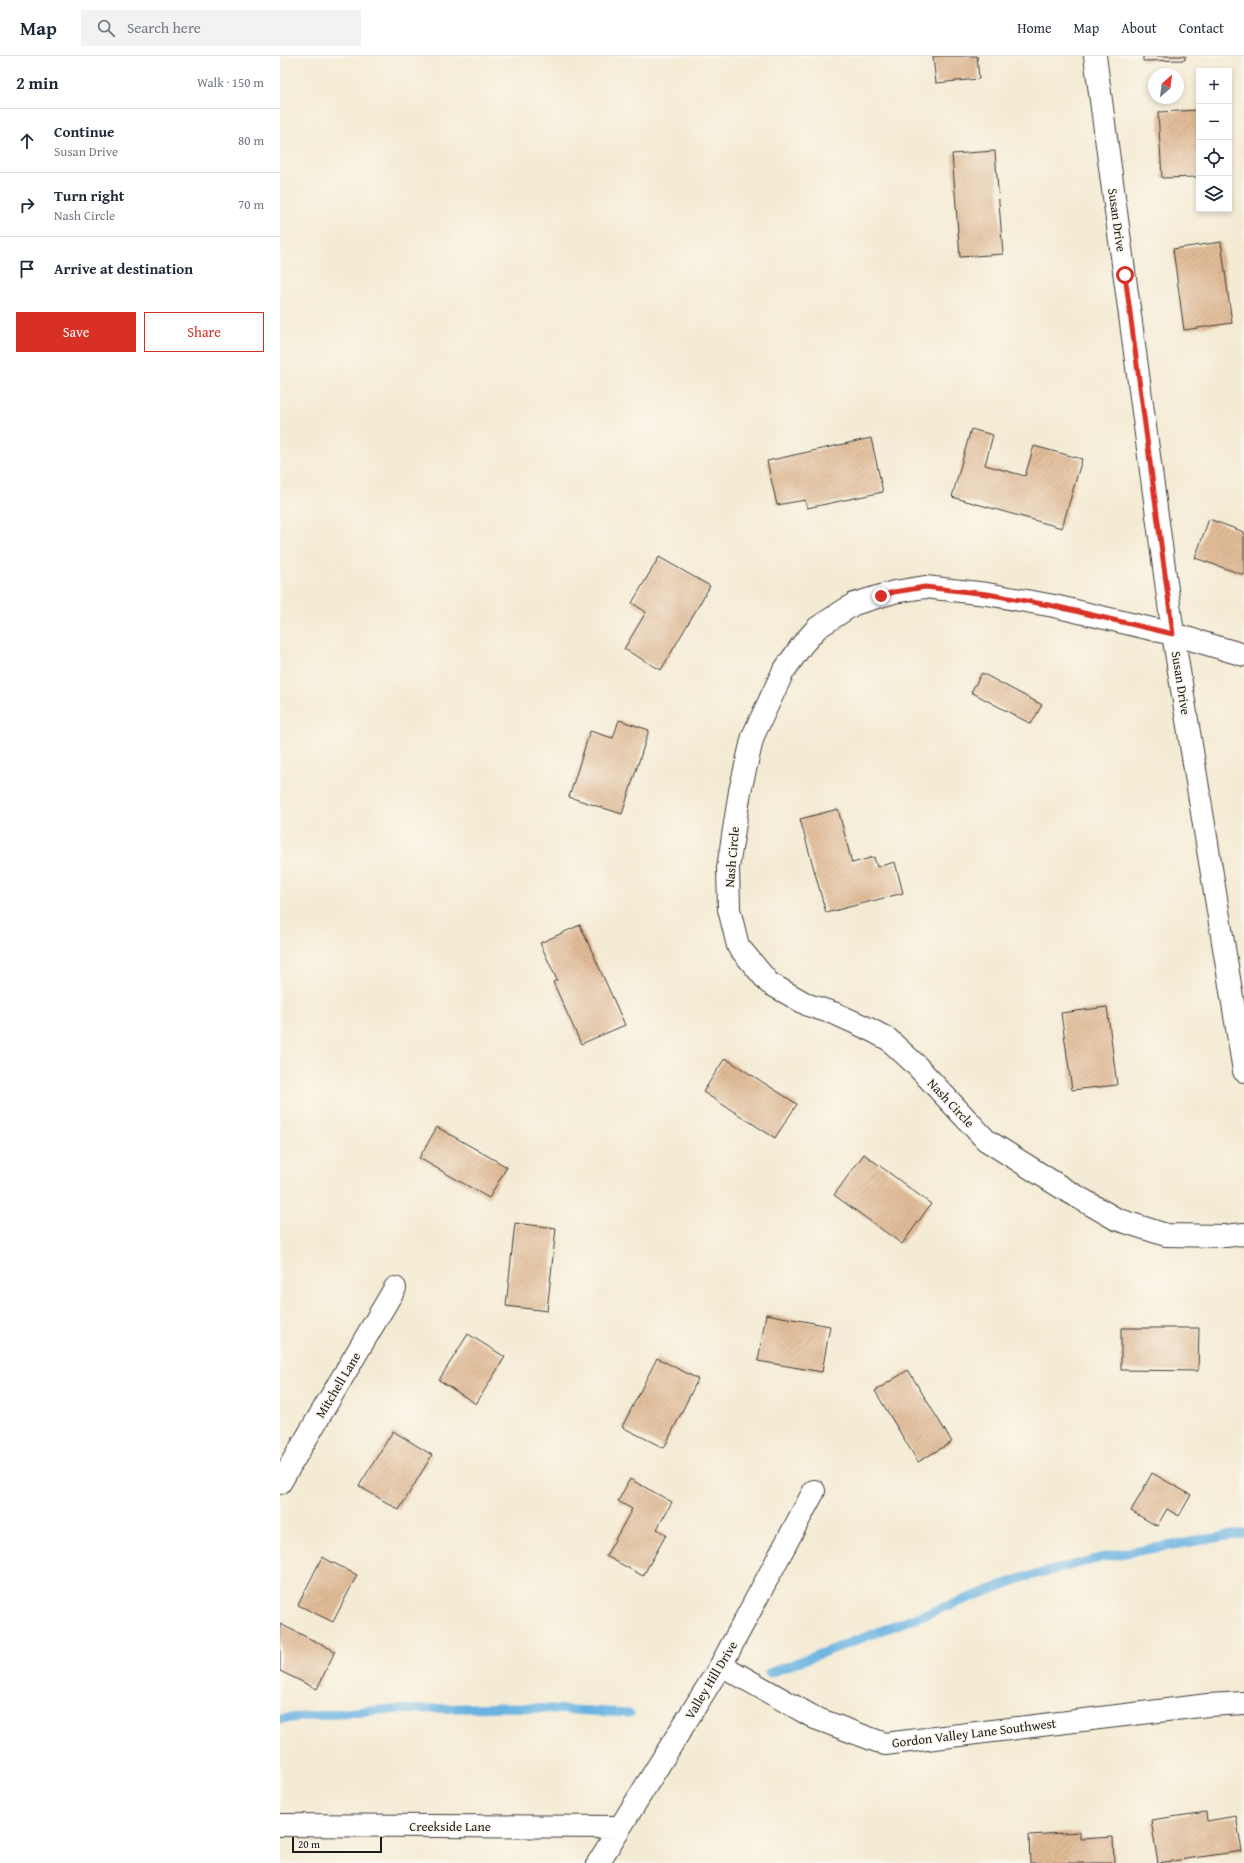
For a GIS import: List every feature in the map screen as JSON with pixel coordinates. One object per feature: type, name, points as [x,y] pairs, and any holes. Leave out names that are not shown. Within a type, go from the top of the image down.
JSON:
[{"type":"street","name":"Susan Drive","points":[[1095,56],[1173,634],[1244,1071]]},
{"type":"street","name":"Nash Circle","points":[[1244,655],[1173,634],[1054,606],[987,594],[925,587],[894,592],[854,604],[817,628],[802,645],[783,672],[753,736],[740,791],[728,868],[729,909],[738,946],[769,983],[808,1005],[836,1014],[888,1039],[915,1064],[986,1140],[1064,1189],[1116,1218],[1166,1235],[1225,1236],[1244,1234]]},
{"type":"street","name":"Mitchell Lane","points":[[280,1483],[395,1288]]},
{"type":"street","name":"Valley Hill Drive","points":[[598,1863],[721,1665],[814,1491]]},
{"type":"street","name":"Gordon Valley Lane Southwest","points":[[721,1665],[815,1718],[885,1744],[1201,1706],[1244,1703]]},
{"type":"street","name":"Creekside Lane","points":[[280,1825],[619,1828]]},
{"type":"building","points":[[933,56],[977,56],[979,79],[936,83]]},
{"type":"building","points":[[1143,56],[1185,56],[1185,60],[1143,61]]},
{"type":"building","points":[[1196,110],[1196,177],[1162,178],[1158,112]]},
{"type":"building","points":[[995,151],[1003,254],[960,257],[952,154]]},
{"type":"building","points":[[1221,242],[1232,323],[1184,330],[1173,249]]},
{"type":"building","points":[[971,429],[993,435],[985,465],[1025,476],[1034,446],[1082,459],[1062,528],[952,497]]},
{"type":"building","points":[[871,438],[883,492],[807,508],[805,500],[777,505],[767,461]]},
{"type":"building","points":[[1209,519],[1244,532],[1244,575],[1195,558]]},
{"type":"building","points":[[659,557],[710,586],[661,670],[624,649],[646,612],[632,603]]},
{"type":"building","points":[[982,673],[1042,705],[1031,724],[971,692]]},
{"type":"building","points":[[619,720],[649,730],[622,814],[569,797],[590,731],[613,738]]},
{"type":"building","points":[[838,809],[852,863],[874,857],[877,867],[895,862],[903,893],[826,913],[800,819]]},
{"type":"building","points":[[580,925],[625,1025],[581,1044],[553,982],[557,980],[540,943]]},
{"type":"building","points":[[1107,1007],[1117,1085],[1072,1090],[1061,1013]]},
{"type":"building","points":[[725,1058],[797,1104],[775,1138],[703,1092]]},
{"type":"building","points":[[437,1127],[507,1167],[489,1198],[419,1158]]},
{"type":"building","points":[[864,1154],[931,1204],[902,1244],[834,1195]]},
{"type":"building","points":[[515,1223],[556,1228],[547,1311],[506,1306]]},
{"type":"building","points":[[766,1314],[830,1326],[822,1372],[758,1361]]},
{"type":"building","points":[[1121,1328],[1199,1328],[1198,1371],[1121,1370]]},
{"type":"building","points":[[468,1334],[505,1357],[476,1404],[439,1380]]},
{"type":"building","points":[[657,1358],[698,1379],[664,1448],[622,1427]]},
{"type":"building","points":[[908,1370],[952,1442],[918,1462],[875,1391]]},
{"type":"building","points":[[393,1431],[432,1455],[399,1510],[359,1486]]},
{"type":"building","points":[[1152,1473],[1191,1495],[1179,1516],[1167,1509],[1157,1526],[1131,1511]]},
{"type":"building","points":[[630,1479],[672,1502],[657,1529],[666,1535],[643,1576],[606,1556],[632,1509],[618,1501]]},
{"type":"building","points":[[322,1557],[357,1575],[333,1622],[298,1605]]},
{"type":"building","points":[[280,1624],[335,1651],[317,1689],[280,1671]]},
{"type":"building","points":[[1206,1812],[1207,1821],[1236,1816],[1242,1851],[1158,1863],[1151,1820]]},
{"type":"building","points":[[1080,1832],[1080,1839],[1113,1837],[1114,1863],[1030,1863],[1029,1835]]},
{"type":"waterway","points":[[769,1673],[1022,1578],[1108,1556],[1244,1533]]},
{"type":"waterway","points":[[280,1719],[377,1710],[512,1707],[629,1713]]},
{"type":"route","points":[[881,596],[894,592],[925,587],[987,594],[1054,606],[1173,634],[1125,275]]}]
